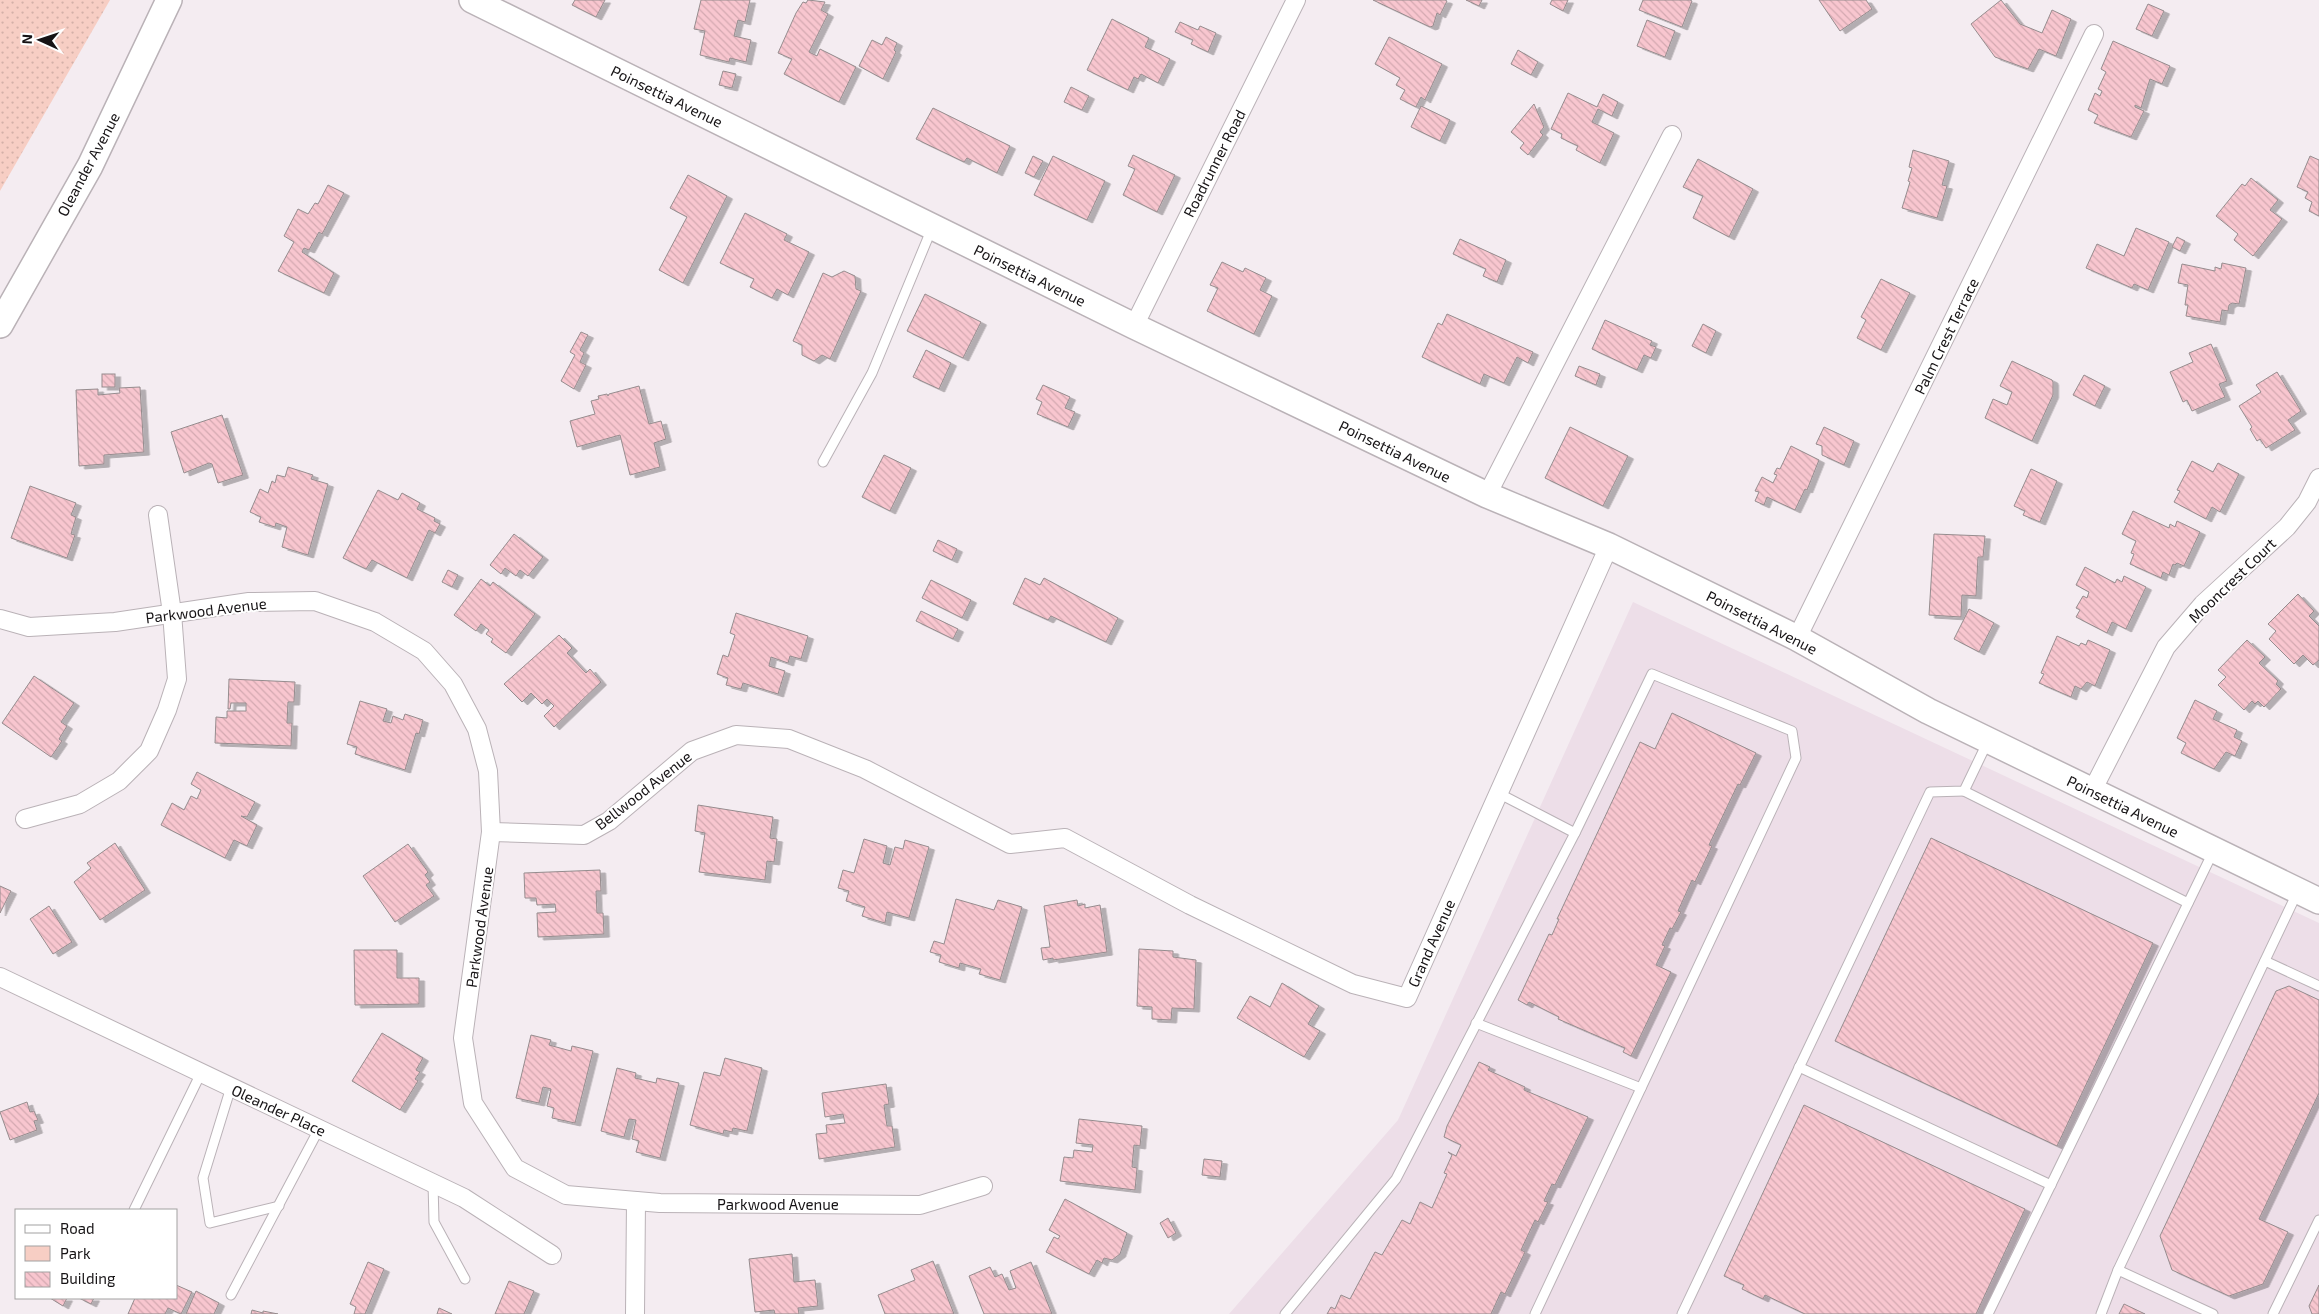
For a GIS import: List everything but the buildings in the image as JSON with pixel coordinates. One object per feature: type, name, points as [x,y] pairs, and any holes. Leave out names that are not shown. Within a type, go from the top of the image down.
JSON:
[{"type":"street","name":"Oleander Avenue","points":[[0,325],[90,166],[169,0]]},
{"type":"street","name":"Poinsettia Avenue","points":[[472,0],[1134,326],[1487,495],[1609,546],[1797,638],[1928,710],[2309,896]]},
{"type":"street","name":"Roadrunner Road","points":[[1134,326],[1296,0]]},
{"type":"street","name":"Palm Crest Terrace","points":[[1797,638],[2094,34]]},
{"type":"street","points":[[1487,495],[1672,135]]},
{"type":"street","name":"Mooncrest Court","points":[[2092,790],[2166,647],[2203,604],[2287,527],[2307,502],[2319,478]]},
{"type":"street","points":[[24,819],[80,804],[119,781],[149,751],[168,710],[176,679],[172,613],[158,515]]},
{"type":"street","name":"Grand Avenue","points":[[1010,844],[1065,838],[1190,905],[1353,984],[1407,998],[1609,546]]},
{"type":"street","name":"Parkwood Avenue","points":[[0,619],[29,626],[115,622],[249,602],[315,601],[374,622],[424,651],[452,684],[477,729],[488,771],[492,832],[463,1038],[473,1103],[515,1168],[566,1195],[660,1203],[920,1206],[982,1186]]},
{"type":"street","name":"Bellwood Avenue","points":[[492,832],[584,835],[608,821],[692,752],[736,735],[789,739],[864,769],[1010,844]]},
{"type":"street","name":"Oleander Place","points":[[0,977],[464,1198],[552,1255]]},
{"type":"street","points":[[635,1314],[636,1201]]},
{"type":"lane","points":[[823,462],[872,373],[933,228]]},
{"type":"lane","points":[[1285,1314],[1396,1179],[1575,833],[1652,674],[1792,731],[1796,758],[1535,1314]]},
{"type":"lane","points":[[1964,791],[1989,740]]},
{"type":"lane","points":[[1682,1314],[1930,792],[1964,791],[2188,903]]},
{"type":"lane","points":[[1498,793],[1575,833]]},
{"type":"lane","points":[[1988,1314],[2214,850]]},
{"type":"lane","points":[[2101,1314],[2118,1270],[2265,962],[2309,896]]},
{"type":"lane","points":[[2265,962],[2319,986]]},
{"type":"lane","points":[[1476,1023],[1641,1088]]},
{"type":"lane","points":[[1799,1066],[2051,1184]]},
{"type":"lane","points":[[134,1209],[202,1073]]},
{"type":"lane","points":[[231,1087],[203,1178],[210,1223],[279,1206]]},
{"type":"lane","points":[[231,1295],[319,1129]]},
{"type":"lane","points":[[433,1183],[434,1222],[465,1279]]},
{"type":"lane","points":[[2274,1314],[2319,1220]]},
{"type":"lane","points":[[2118,1270],[2214,1314]]},
{"type":"shaded area","points":[[1633,602],[2319,923],[2319,1314],[1229,1314],[1398,1120]]},
{"type":"green space","points":[[0,0],[110,0],[0,191]]}]
